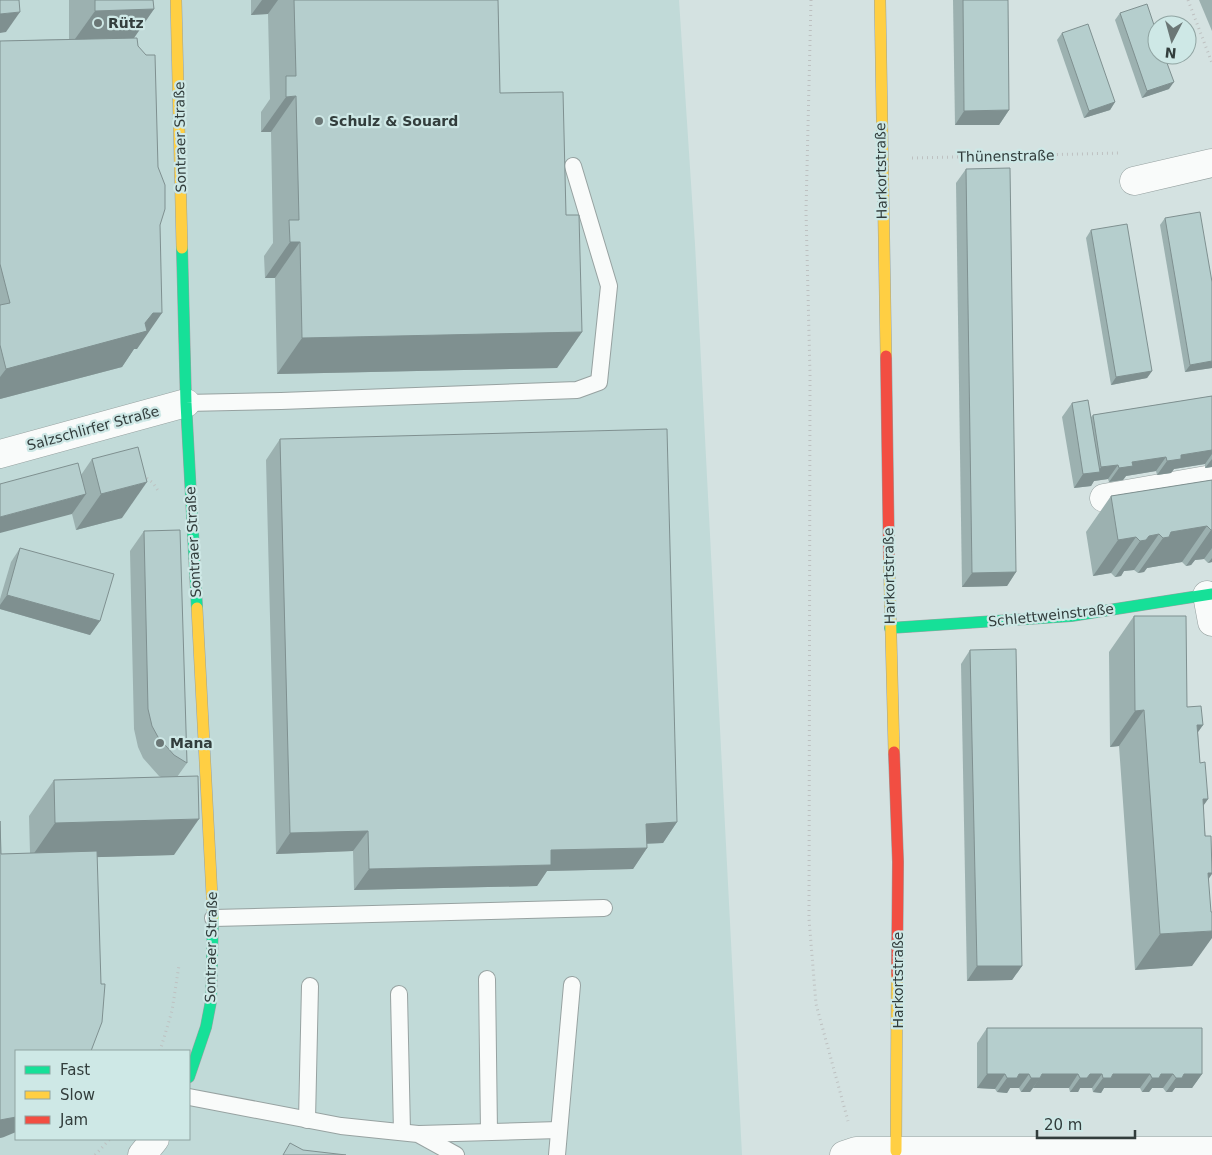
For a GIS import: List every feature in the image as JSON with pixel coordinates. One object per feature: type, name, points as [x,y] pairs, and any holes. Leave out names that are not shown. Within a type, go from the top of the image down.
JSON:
[{"type":"street","name":"Harkortstraße","points":[[880,0],[881,159],[890,628],[898,862],[896,1151]]},
{"type":"street","name":"Sontraer Straße","points":[[176,2],[186,403],[213,918],[211,1001],[206,1027],[190,1074]]},
{"type":"street","points":[[1134,181],[1212,164]]},
{"type":"street","name":"Salzschlirfer Straße","points":[[0,454],[186,403]]},
{"type":"street","points":[[1104,498],[1212,480]]},
{"type":"street","points":[[1210,594],[1212,622]]},
{"type":"street","name":"Schlettweinstraße","points":[[890,628],[1071,616],[1210,594]]},
{"type":"street","points":[[142,1155],[154,1140]]},
{"type":"street","points":[[850,1153],[896,1151],[1212,1151]]},
{"type":"lane","points":[[186,403],[577,390],[599,382],[609,286],[573,166]]},
{"type":"lane","points":[[213,918],[604,908]]},
{"type":"lane","points":[[487,978],[489,1132]]},
{"type":"lane","points":[[557,1155],[572,985]]},
{"type":"lane","points":[[307,1120],[310,986]]},
{"type":"lane","points":[[399,994],[402,1132]]},
{"type":"lane","points":[[190,1097],[341,1126],[418,1134],[559,1130]]},
{"type":"lane","points":[[418,1134],[456,1155]]},
{"type":"path","points":[[811,0],[806,212],[810,374],[809,919],[816,1004],[850,1153]]},
{"type":"path","points":[[1188,0],[1212,63]]},
{"type":"path","name":"Thünenstraße","points":[[881,159],[1121,153]]},
{"type":"path","points":[[141,473],[153,483],[161,495]]},
{"type":"path","points":[[160,1050],[172,1011],[179,957]]},
{"type":"path","points":[[95,1155],[109,1140]]},
{"type":"shaded area","points":[[0,0],[679,0],[695,244],[742,1155],[0,1155]]},
{"type":"building","points":[[0,0],[19,0],[20,12],[0,14]]},
{"type":"building","points":[[95,0],[153,0],[154,9],[95,11]]},
{"type":"building","points":[[294,0],[498,0],[500,93],[563,92],[566,215],[579,215],[582,332],[302,338],[300,242],[290,242],[289,220],[299,220],[296,96],[286,97],[286,76],[296,76]]},
{"type":"building","points":[[963,0],[1008,0],[1009,110],[964,111]]},
{"type":"building","points":[[1147,4],[1151,15],[1147,15],[1147,65],[1168,65],[1174,82],[1147,91],[1120,13]]},
{"type":"building","points":[[1088,24],[1115,102],[1089,111],[1062,33]]},
{"type":"building","points":[[137,38],[138,46],[146,55],[155,55],[158,167],[165,185],[165,209],[160,225],[162,313],[153,313],[145,323],[147,331],[6,369],[0,345],[0,305],[10,303],[0,264],[0,41]]},
{"type":"building","points":[[1010,168],[1016,572],[972,573],[966,169]]},
{"type":"building","points":[[1200,212],[1212,282],[1212,361],[1190,365],[1165,218]]},
{"type":"building","points":[[1127,224],[1152,371],[1116,377],[1091,230]]},
{"type":"building","points":[[1212,396],[1212,450],[1181,455],[1181,459],[1167,461],[1166,457],[1132,462],[1133,466],[1119,468],[1118,465],[1101,467],[1093,415]]},
{"type":"building","points":[[1088,400],[1100,472],[1083,474],[1072,403]]},
{"type":"building","points":[[667,429],[677,822],[646,824],[647,848],[551,850],[551,865],[369,869],[368,831],[290,833],[280,439]]},
{"type":"building","points":[[138,447],[147,482],[101,494],[92,459]]},
{"type":"building","points":[[78,463],[86,494],[0,517],[0,484]]},
{"type":"building","points":[[1212,480],[1212,530],[1207,526],[1171,532],[1169,537],[1163,538],[1159,534],[1149,536],[1146,540],[1140,541],[1136,537],[1118,540],[1111,496]]},
{"type":"building","points":[[180,530],[187,763],[174,755],[158,737],[152,726],[148,709],[144,531]]},
{"type":"building","points":[[20,548],[114,574],[100,621],[7,595]]},
{"type":"building","points":[[1134,616],[1186,616],[1187,707],[1201,706],[1203,725],[1197,725],[1200,763],[1205,762],[1208,799],[1203,799],[1205,836],[1211,836],[1212,873],[1208,873],[1212,931],[1160,934],[1144,710],[1135,711]]},
{"type":"building","points":[[1016,649],[1022,966],[977,966],[970,650]]},
{"type":"building","points":[[198,776],[199,819],[55,823],[54,780]]},
{"type":"building","points":[[0,821],[1,854],[97,851],[101,984],[105,984],[102,1022],[91,1050],[15,1050],[15,1117],[0,1120]]},
{"type":"building","points":[[987,1028],[1202,1028],[1202,1074],[1184,1074],[1182,1078],[1176,1078],[1173,1074],[1161,1074],[1159,1078],[1152,1078],[1150,1074],[1113,1074],[1111,1078],[1103,1078],[1102,1074],[1090,1074],[1087,1078],[1080,1078],[1078,1074],[1042,1074],[1040,1078],[1031,1078],[1029,1074],[1019,1074],[1017,1078],[1007,1078],[1005,1074],[987,1074]]},
{"type":"building","points":[[290,1143],[303,1150],[346,1155],[283,1155]]},
{"type":"traffic: fast","points":[[182,248],[186,403],[197,608]]},
{"type":"traffic: fast","points":[[890,628],[1071,616],[1212,594]]},
{"type":"traffic: fast","points":[[190,1074],[206,1027],[211,1001],[213,916]]},
{"type":"traffic: slow","points":[[176,0],[182,248]]},
{"type":"traffic: slow","points":[[880,0],[886,356]]},
{"type":"traffic: slow","points":[[889,558],[894,752]]},
{"type":"traffic: slow","points":[[197,608],[213,916]]},
{"type":"traffic: slow","points":[[896,1151],[897,975]]},
{"type":"traffic: jam","points":[[886,356],[889,558]]},
{"type":"traffic: jam","points":[[894,752],[898,862],[897,975]]},
{"type":"place","name":"Rütz","points":[[98,23]]},
{"type":"place","name":"Schulz & Souard","points":[[319,121]]},
{"type":"place","name":"Mana","points":[[160,743]]}]
